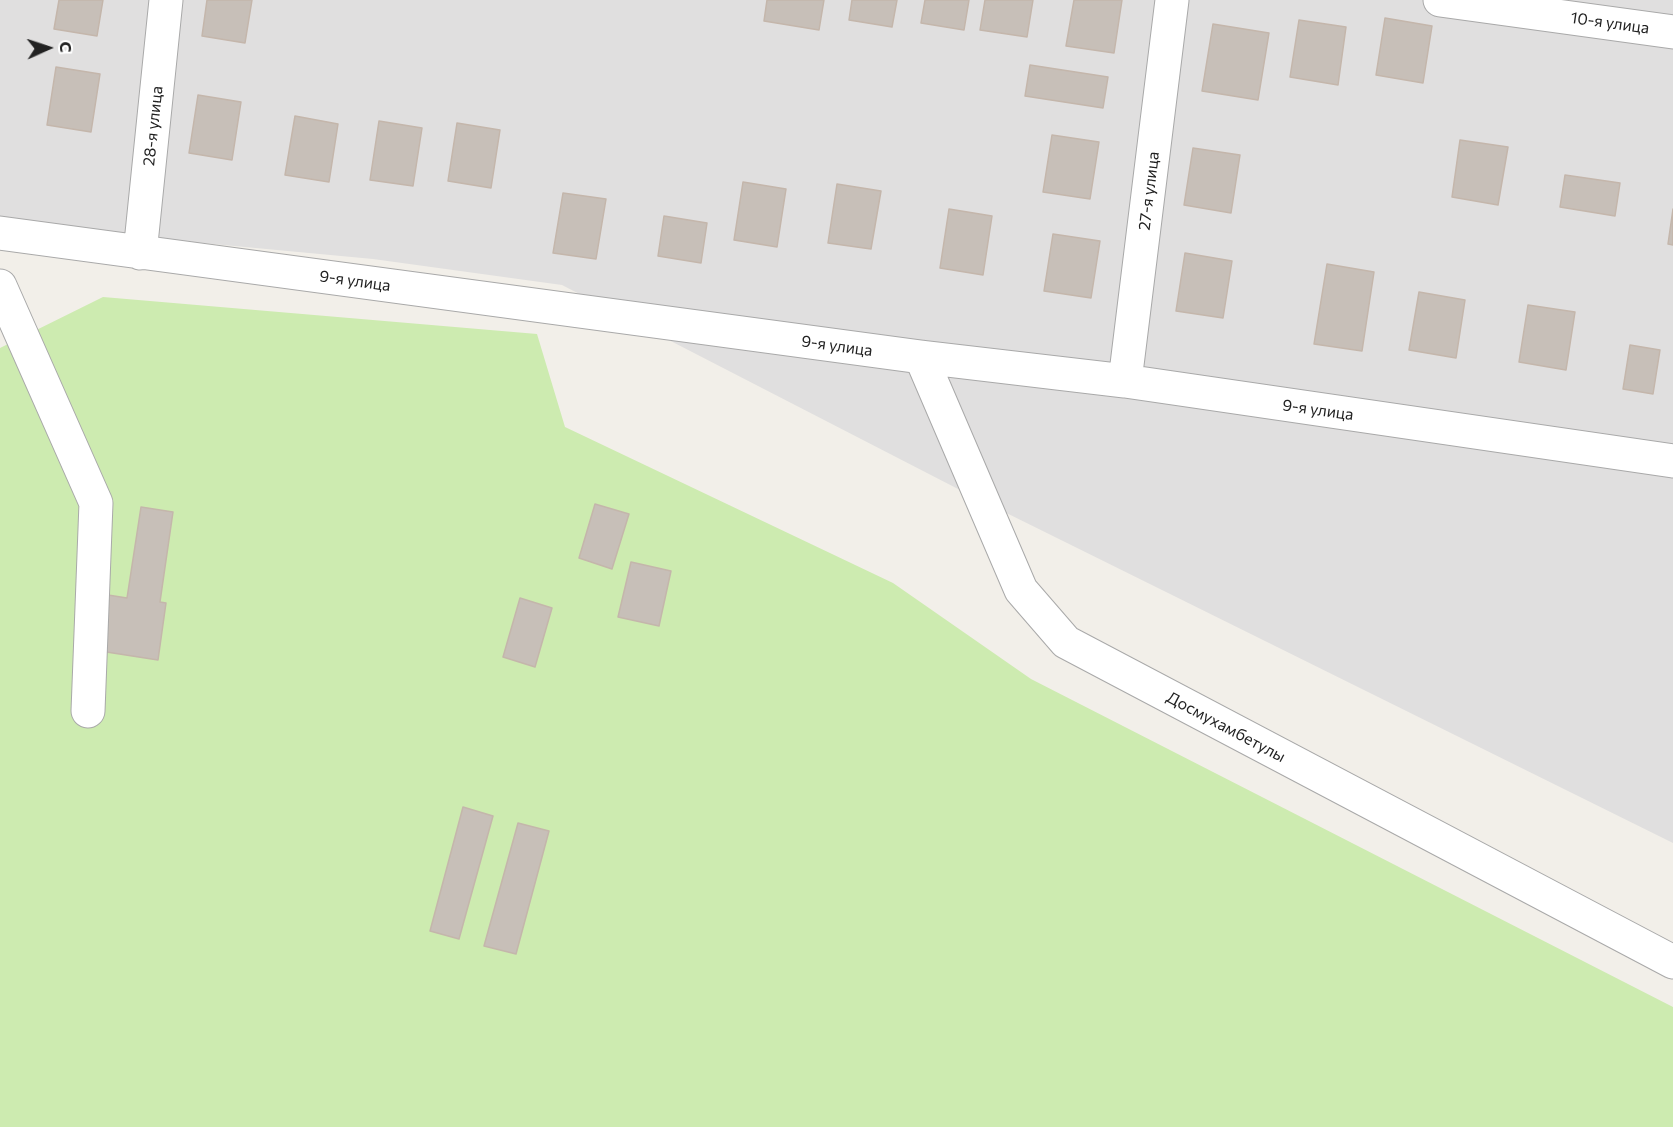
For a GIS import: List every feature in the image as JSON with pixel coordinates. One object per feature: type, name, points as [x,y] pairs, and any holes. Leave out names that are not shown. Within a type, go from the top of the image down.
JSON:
[{"type":"street","name":"28-я улица","points":[[140,253],[166,0]]},
{"type":"street","name":"27-я улица","points":[[1125,381],[1172,0]]},
{"type":"street","name":"10-я улица","points":[[1440,0],[1673,32]]},
{"type":"street","name":"9-я улица","points":[[0,233],[921,357],[1125,381],[1673,461]]},
{"type":"street","points":[[0,286],[96,503],[88,711]]},
{"type":"street","name":"Досмухамбетулы","points":[[921,357],[1021,590],[1066,642],[1673,962]]},
{"type":"shaded area","points":[[0,0],[1673,0],[1673,843],[960,490],[562,285],[373,259],[0,224]]},
{"type":"green space","points":[[103,297],[537,334],[565,427],[893,583],[1031,679],[1673,1007],[1673,1127],[0,1127],[0,348]]},
{"type":"building","points":[[59,0],[103,0],[97,36],[54,29]]},
{"type":"building","points":[[207,0],[252,0],[245,43],[202,36]]},
{"type":"building","points":[[767,0],[824,0],[819,30],[764,21]]},
{"type":"building","points":[[852,0],[897,0],[892,27],[849,20]]},
{"type":"building","points":[[925,0],[969,0],[964,30],[921,23]]},
{"type":"building","points":[[985,0],[1033,0],[1027,37],[980,30]]},
{"type":"building","points":[[1074,0],[1122,0],[1114,53],[1066,46]]},
{"type":"building","points":[[1385,18],[1432,26],[1423,83],[1376,75]]},
{"type":"building","points":[[1299,20],[1346,27],[1338,85],[1290,77]]},
{"type":"building","points":[[1213,24],[1269,33],[1258,100],[1202,91]]},
{"type":"building","points":[[1030,65],[1108,77],[1103,108],[1025,96]]},
{"type":"building","points":[[56,67],[100,74],[91,132],[47,125]]},
{"type":"building","points":[[198,95],[241,102],[232,160],[189,153]]},
{"type":"building","points":[[295,116],[338,124],[329,182],[285,175]]},
{"type":"building","points":[[379,121],[422,128],[413,186],[370,180]]},
{"type":"building","points":[[457,123],[500,130],[491,188],[448,181]]},
{"type":"building","points":[[1052,135],[1099,142],[1090,199],[1043,192]]},
{"type":"building","points":[[1460,140],[1508,147],[1498,205],[1452,197]]},
{"type":"building","points":[[1193,148],[1240,155],[1231,213],[1184,205]]},
{"type":"building","points":[[1565,175],[1620,183],[1615,216],[1560,207]]},
{"type":"building","points":[[743,182],[786,189],[777,247],[734,240]]},
{"type":"building","points":[[837,184],[881,191],[871,249],[828,243]]},
{"type":"building","points":[[563,193],[606,199],[596,259],[553,253]]},
{"type":"building","points":[[949,209],[992,216],[983,275],[940,268]]},
{"type":"building","points":[[1673,209],[1673,245],[1668,244]]},
{"type":"building","points":[[664,216],[707,223],[701,263],[658,256]]},
{"type":"building","points":[[1053,234],[1100,241],[1091,298],[1044,291]]},
{"type":"building","points":[[1185,253],[1232,261],[1223,318],[1176,311]]},
{"type":"building","points":[[1327,264],[1374,272],[1362,351],[1314,344]]},
{"type":"building","points":[[1419,292],[1465,300],[1456,358],[1409,350]]},
{"type":"building","points":[[1528,305],[1575,312],[1566,370],[1519,362]]},
{"type":"building","points":[[1630,345],[1660,350],[1653,394],[1623,389]]},
{"type":"building","points":[[595,504],[629,514],[612,569],[579,558]]},
{"type":"building","points":[[141,507],[173,512],[160,602],[166,603],[158,660],[100,651],[108,595],[127,598]]},
{"type":"building","points":[[631,562],[671,571],[659,626],[618,617]]},
{"type":"building","points":[[520,598],[552,608],[535,667],[503,657]]},
{"type":"building","points":[[463,807],[493,816],[459,939],[430,931]]},
{"type":"building","points":[[518,823],[549,831],[516,954],[484,946]]}]
